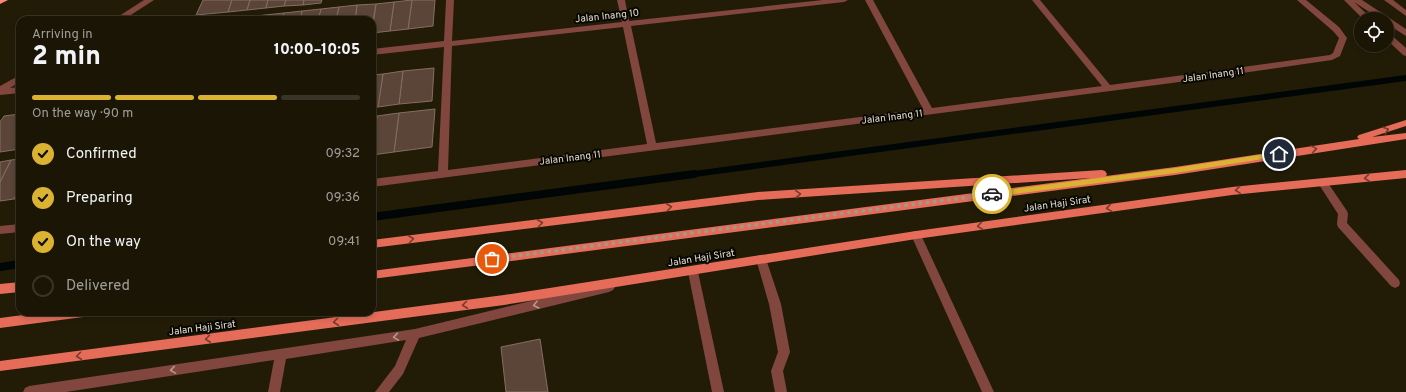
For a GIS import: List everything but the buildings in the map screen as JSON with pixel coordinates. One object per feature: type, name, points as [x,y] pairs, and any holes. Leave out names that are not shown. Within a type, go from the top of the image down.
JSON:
[{"type":"main road","points":[[1339,145],[1406,123]]},
{"type":"main road","name":"Jalan Haji Sirat","points":[[376,274],[1175,171],[1406,136]]},
{"type":"main road","points":[[376,244],[758,196],[1134,172],[1175,171]]},
{"type":"main road","name":"Jalan Haji Sirat","points":[[0,366],[504,300],[656,276],[693,272],[761,259],[1232,191],[1406,174]]},
{"type":"main road","points":[[0,289],[16,287]]},
{"type":"main road","points":[[0,323],[53,316]]},
{"type":"street","points":[[124,16],[150,0]]},
{"type":"street","points":[[443,173],[450,0]]},
{"type":"street","points":[[621,0],[652,147]]},
{"type":"street","name":"Jalan Inang 10","points":[[376,52],[844,0]]},
{"type":"street","points":[[869,0],[929,111]]},
{"type":"street","points":[[1036,0],[1108,88]]},
{"type":"street","name":"Jalan Inang 11","points":[[376,182],[1332,58],[1337,54],[1343,38],[1336,29],[1302,0]]},
{"type":"street","points":[[1348,0],[1361,12]]},
{"type":"street","points":[[1357,0],[1374,12]]},
{"type":"street","points":[[1388,0],[1406,14]]},
{"type":"street","points":[[1394,25],[1406,33]]},
{"type":"street","points":[[1394,42],[1406,53]]},
{"type":"street","points":[[0,91],[16,81]]},
{"type":"street","points":[[0,91],[16,90]]},
{"type":"street","points":[[1323,183],[1343,214],[1342,224],[1395,283]]},
{"type":"street","points":[[0,230],[16,228]]},
{"type":"street","points":[[916,236],[988,392]]},
{"type":"street","points":[[761,259],[775,304],[784,352],[777,371],[781,392]]},
{"type":"street","points":[[693,272],[718,392]]},
{"type":"street","points":[[29,392],[415,334],[656,276]]},
{"type":"street","points":[[381,392],[399,370],[415,334]]},
{"type":"street","points":[[274,392],[281,354]]},
{"type":"waterway","points":[[687,175],[1406,78]]},
{"type":"waterway","points":[[376,216],[694,174]]},
{"type":"waterway","points":[[0,267],[16,265]]},
{"type":"way so far","points":[[492,259],[992,194]]},
{"type":"route","points":[[992,194],[1175,171],[1279,154]]}]
